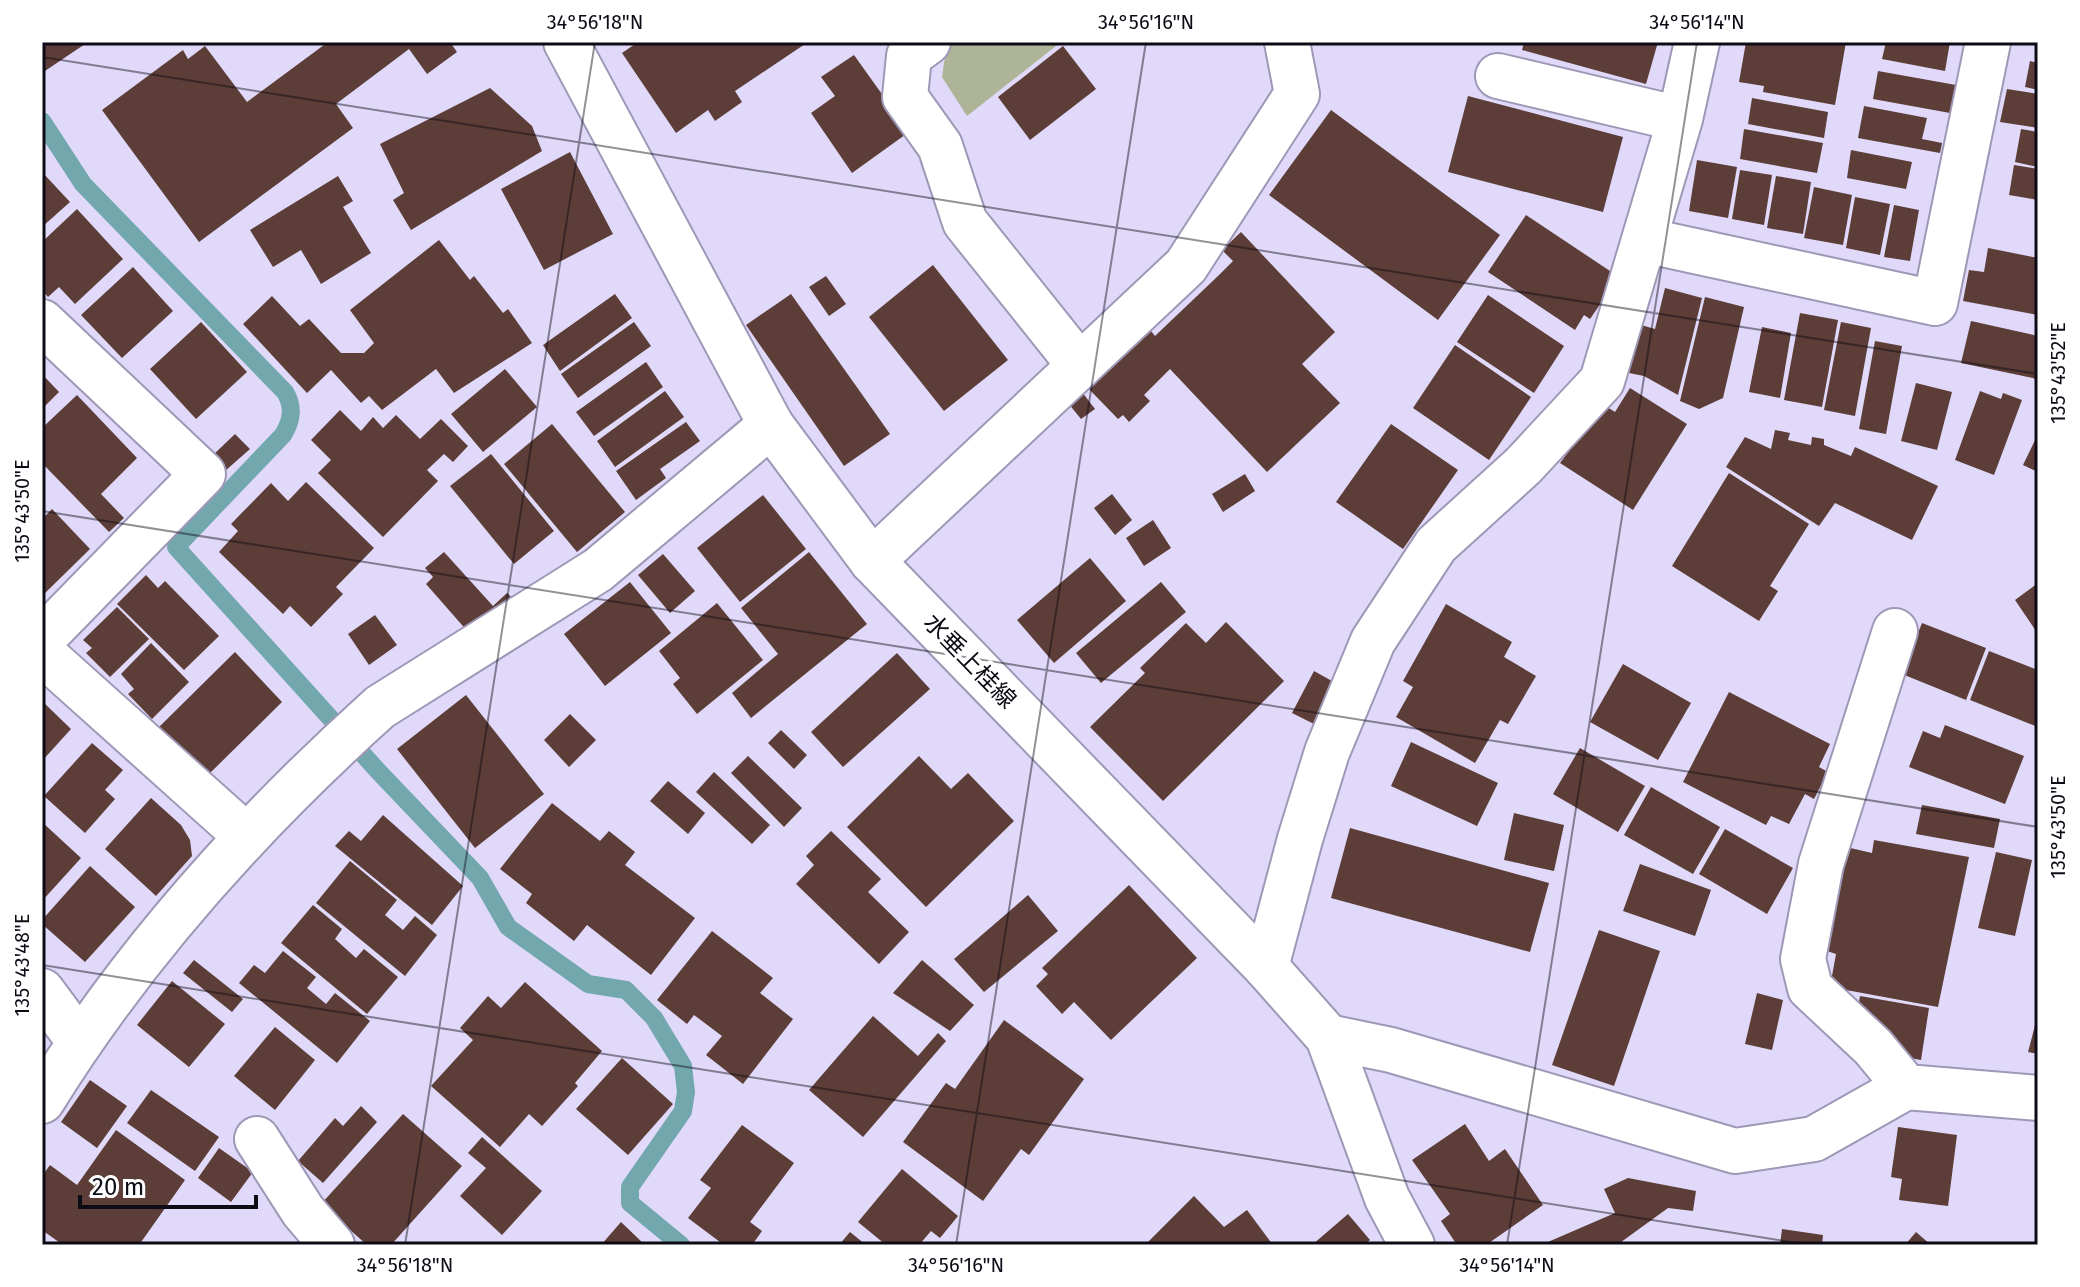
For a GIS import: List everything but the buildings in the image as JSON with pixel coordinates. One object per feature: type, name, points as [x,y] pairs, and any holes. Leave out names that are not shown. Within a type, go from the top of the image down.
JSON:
[{"type":"street","name":"水垂上桂線","points":[[566,42],[771,425],[872,561],[1266,967],[1328,1037],[1387,1198],[1412,1245]]},
{"type":"street","points":[[928,42],[909,56],[905,97],[940,146],[965,222],[1080,366]]},
{"type":"street","points":[[872,561],[1186,266],[1297,94],[1287,42]]},
{"type":"street","points":[[1266,967],[1327,752],[1373,641],[1436,545],[1523,466],[1602,381],[1680,119],[1697,42]]},
{"type":"street","points":[[1644,240],[1935,303],[1988,42]]},
{"type":"street","points":[[1498,76],[1680,119]]},
{"type":"street","points":[[42,322],[203,474],[42,639]]},
{"type":"street","points":[[42,1101],[79,1041],[245,835],[380,707],[598,570],[771,425]]},
{"type":"street","points":[[1895,631],[1821,864],[1803,959],[1810,988],[1873,1047],[1906,1087]]},
{"type":"street","points":[[42,653],[245,835]]},
{"type":"street","points":[[42,991],[79,1041]]},
{"type":"street","points":[[1328,1037],[1391,1050],[1735,1151],[1814,1139],[1906,1087],[2038,1098]]},
{"type":"street","points":[[257,1139],[303,1211],[332,1245]]},
{"type":"green space","points":[[947,42],[1061,42],[967,116],[942,77]]},
{"type":"waterway","points":[[42,121],[83,184],[285,392],[290,403],[290,419],[283,435],[176,547],[378,771],[480,878],[508,927],[588,984],[626,990],[654,1018],[683,1066],[686,1092],[683,1111],[630,1187],[630,1203],[681,1245]]}]
